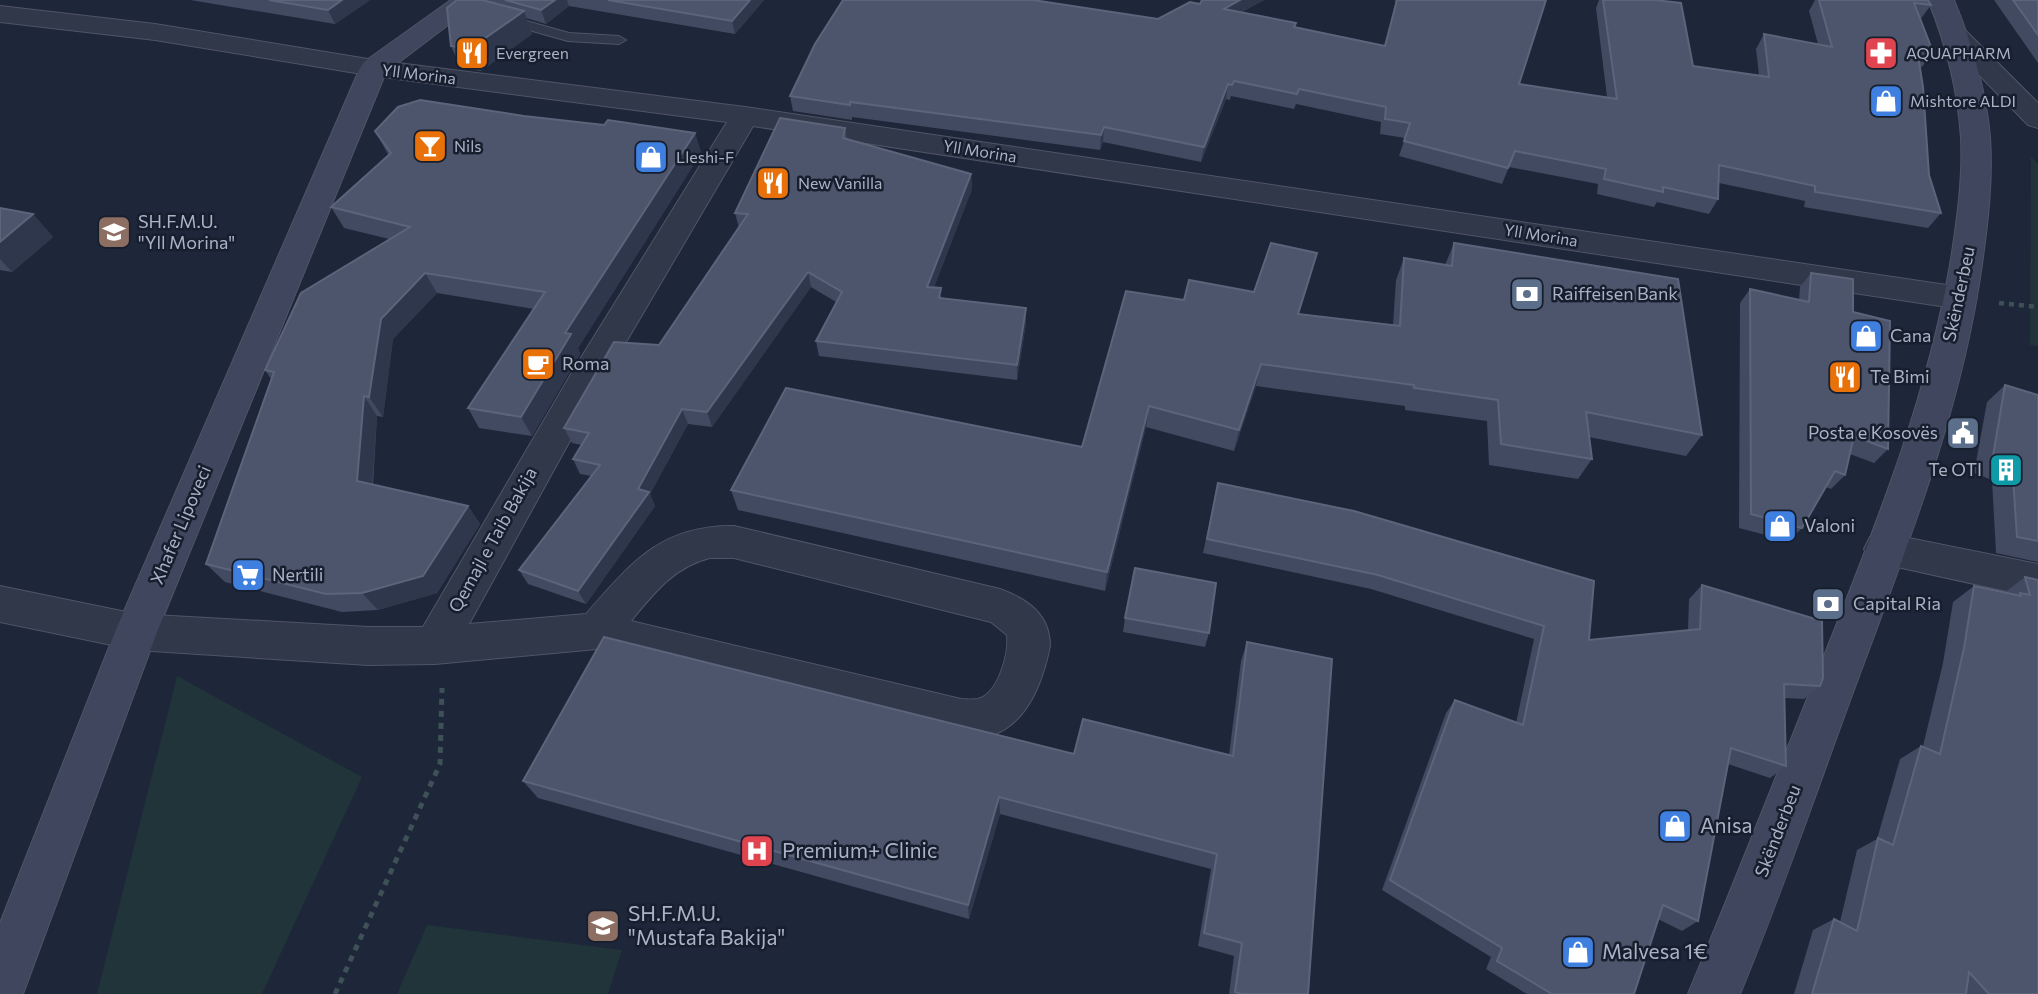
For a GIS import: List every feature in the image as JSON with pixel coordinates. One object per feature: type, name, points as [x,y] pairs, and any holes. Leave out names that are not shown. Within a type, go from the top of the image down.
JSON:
[{"type":"main road","name":"Skënderbeu","points":[[1714,994],[1884,549],[1932,412],[1960,298],[1973,225],[1976,157],[1970,94],[1955,34],[1941,0]]},
{"type":"main road","points":[[374,68],[464,3]]},
{"type":"main road","name":"Xhafer Lipoveci","points":[[0,988],[135,632],[374,68]]},
{"type":"street","name":"Yll Morina","points":[[0,15],[155,32],[374,68],[745,116],[1960,298]]},
{"type":"street","points":[[1955,34],[2038,119]]},
{"type":"street","name":"Qemajl e Taib Bakija","points":[[435,645],[613,331],[745,116]]},
{"type":"street","points":[[0,604],[135,632],[368,646],[435,645],[597,631],[961,719],[976,720],[992,715],[1004,706],[1028,653],[1030,639],[1025,624],[1000,607],[734,542],[715,540],[686,546],[659,561],[597,631]]},
{"type":"street","points":[[1884,549],[2038,581]]},
{"type":"lane","points":[[464,3],[568,37],[619,40]]},
{"type":"path","points":[[335,994],[440,764],[444,694],[435,645]]},
{"type":"shaded area","points":[[2031,157],[2038,164],[2038,346],[2030,345]]},
{"type":"shaded area","points":[[177,676],[362,777],[262,994],[97,994]]},
{"type":"shaded area","points":[[427,925],[622,950],[608,994],[397,994]]},
{"type":"building","points":[[269,0],[342,0],[328,10]]},
{"type":"building","points":[[457,0],[482,0],[524,11],[471,48],[451,46],[447,8]]},
{"type":"building","points":[[505,0],[555,0],[541,10]]},
{"type":"building","points":[[608,0],[750,0],[732,21]]},
{"type":"building","points":[[843,0],[1033,0],[1158,19],[1190,2],[1200,4],[1202,0],[1240,0],[1224,9],[1296,23],[1294,27],[1385,46],[1397,0],[1546,0],[1519,84],[1617,99],[1603,0],[1681,3],[1693,66],[1769,77],[1764,34],[1832,47],[1819,0],[1928,0],[1931,5],[1914,3],[1933,52],[1917,49],[1923,87],[1929,175],[1941,213],[1815,192],[1815,186],[1719,165],[1718,199],[1663,187],[1663,192],[1604,179],[1606,169],[1515,151],[1508,168],[1404,141],[1410,123],[1385,119],[1386,107],[1299,89],[1297,94],[1234,81],[1232,85],[1228,84],[1204,147],[1104,127],[1101,135],[790,96],[815,44]]},
{"type":"building","points":[[2013,0],[2038,0],[2038,35]]},
{"type":"building","points":[[420,100],[524,116],[604,125],[608,120],[695,133],[565,333],[571,334],[521,417],[468,408],[545,292],[425,273],[381,319],[369,397],[364,396],[357,481],[468,506],[423,576],[362,593],[326,594],[206,564],[274,372],[265,370],[301,293],[410,227],[331,207],[391,153],[375,131],[398,107]]},
{"type":"building","points":[[780,118],[845,128],[843,138],[971,174],[927,287],[941,288],[939,298],[1026,308],[1017,365],[816,341],[842,292],[808,272],[707,412],[682,409],[638,489],[649,492],[578,591],[519,570],[600,465],[573,459],[589,433],[564,428],[614,342],[659,345],[748,214],[735,213]]},
{"type":"building","points":[[0,208],[33,214],[0,242]]},
{"type":"building","points":[[1271,243],[1317,253],[1298,314],[1400,326],[1404,258],[1452,266],[1454,243],[1678,279],[1702,435],[1586,412],[1592,459],[1501,444],[1498,400],[1414,388],[1414,385],[1261,364],[1239,430],[1149,406],[1107,572],[731,490],[786,388],[1082,447],[1126,291],[1184,300],[1189,280],[1254,292]]},
{"type":"building","points":[[1811,273],[1853,279],[1853,312],[1890,321],[1888,449],[1854,436],[1845,475],[1835,471],[1802,528],[1751,514],[1750,289],[1809,302]]},
{"type":"building","points":[[2005,385],[2038,395],[2038,541],[2017,537],[2012,463],[1993,456]]},
{"type":"building","points":[[1218,483],[1354,511],[1594,581],[1589,640],[1700,629],[1702,585],[1822,621],[1823,678],[1820,686],[1784,684],[1786,766],[1731,748],[1698,921],[1663,905],[1634,994],[1552,994],[1497,961],[1502,948],[1390,880],[1455,700],[1523,725],[1544,626],[1378,575],[1207,539]]},
{"type":"building","points":[[1135,568],[1216,583],[1209,633],[1125,618]]},
{"type":"building","points":[[2025,577],[2038,580],[2038,994],[1989,994],[1969,972],[1966,994],[1812,994],[1834,919],[1857,931],[1878,838],[1893,845],[1921,746],[1940,754],[1964,648],[1974,586],[2021,596],[2020,593],[2030,595]]},
{"type":"building","points":[[604,637],[1074,754],[1083,719],[1233,756],[1247,642],[1332,659],[1308,994],[1235,992],[1242,943],[1204,933],[1217,854],[999,797],[968,905],[523,781]]},
{"type":"place","name":"Evergreen","points":[[472,53]]},
{"type":"place","name":"AQUAPHARM","points":[[1881,53]]},
{"type":"place","name":"Mishtore ALDI","points":[[1886,101]]},
{"type":"place","name":"Nils","points":[[430,146]]},
{"type":"place","name":"Lleshi-F","points":[[651,157]]},
{"type":"place","name":"New Vanilla","points":[[773,183]]},
{"type":"place","name":"SH.F.M.U. \"Yll Morina\"","points":[[114,232]]},
{"type":"place","name":"Raiffeisen Bank","points":[[1527,294]]},
{"type":"place","name":"Cana","points":[[1866,336]]},
{"type":"place","name":"Roma","points":[[538,364]]},
{"type":"place","name":"Te Bimi","points":[[1845,377]]},
{"type":"place","name":"Posta e Kosovës","points":[[1963,433]]},
{"type":"place","name":"Te OTI","points":[[2006,470]]},
{"type":"place","name":"Valoni","points":[[1780,526]]},
{"type":"place","name":"Nertili","points":[[248,575]]},
{"type":"place","name":"Capital Ria","points":[[1828,604]]},
{"type":"place","name":"Anisa","points":[[1675,826]]},
{"type":"place","name":"Premium+ Clinic","points":[[757,851]]},
{"type":"place","name":"SH.F.M.U. \"Mustafa Bakija\"","points":[[603,926]]},
{"type":"place","name":"Malvesa 1€","points":[[1578,952]]}]
